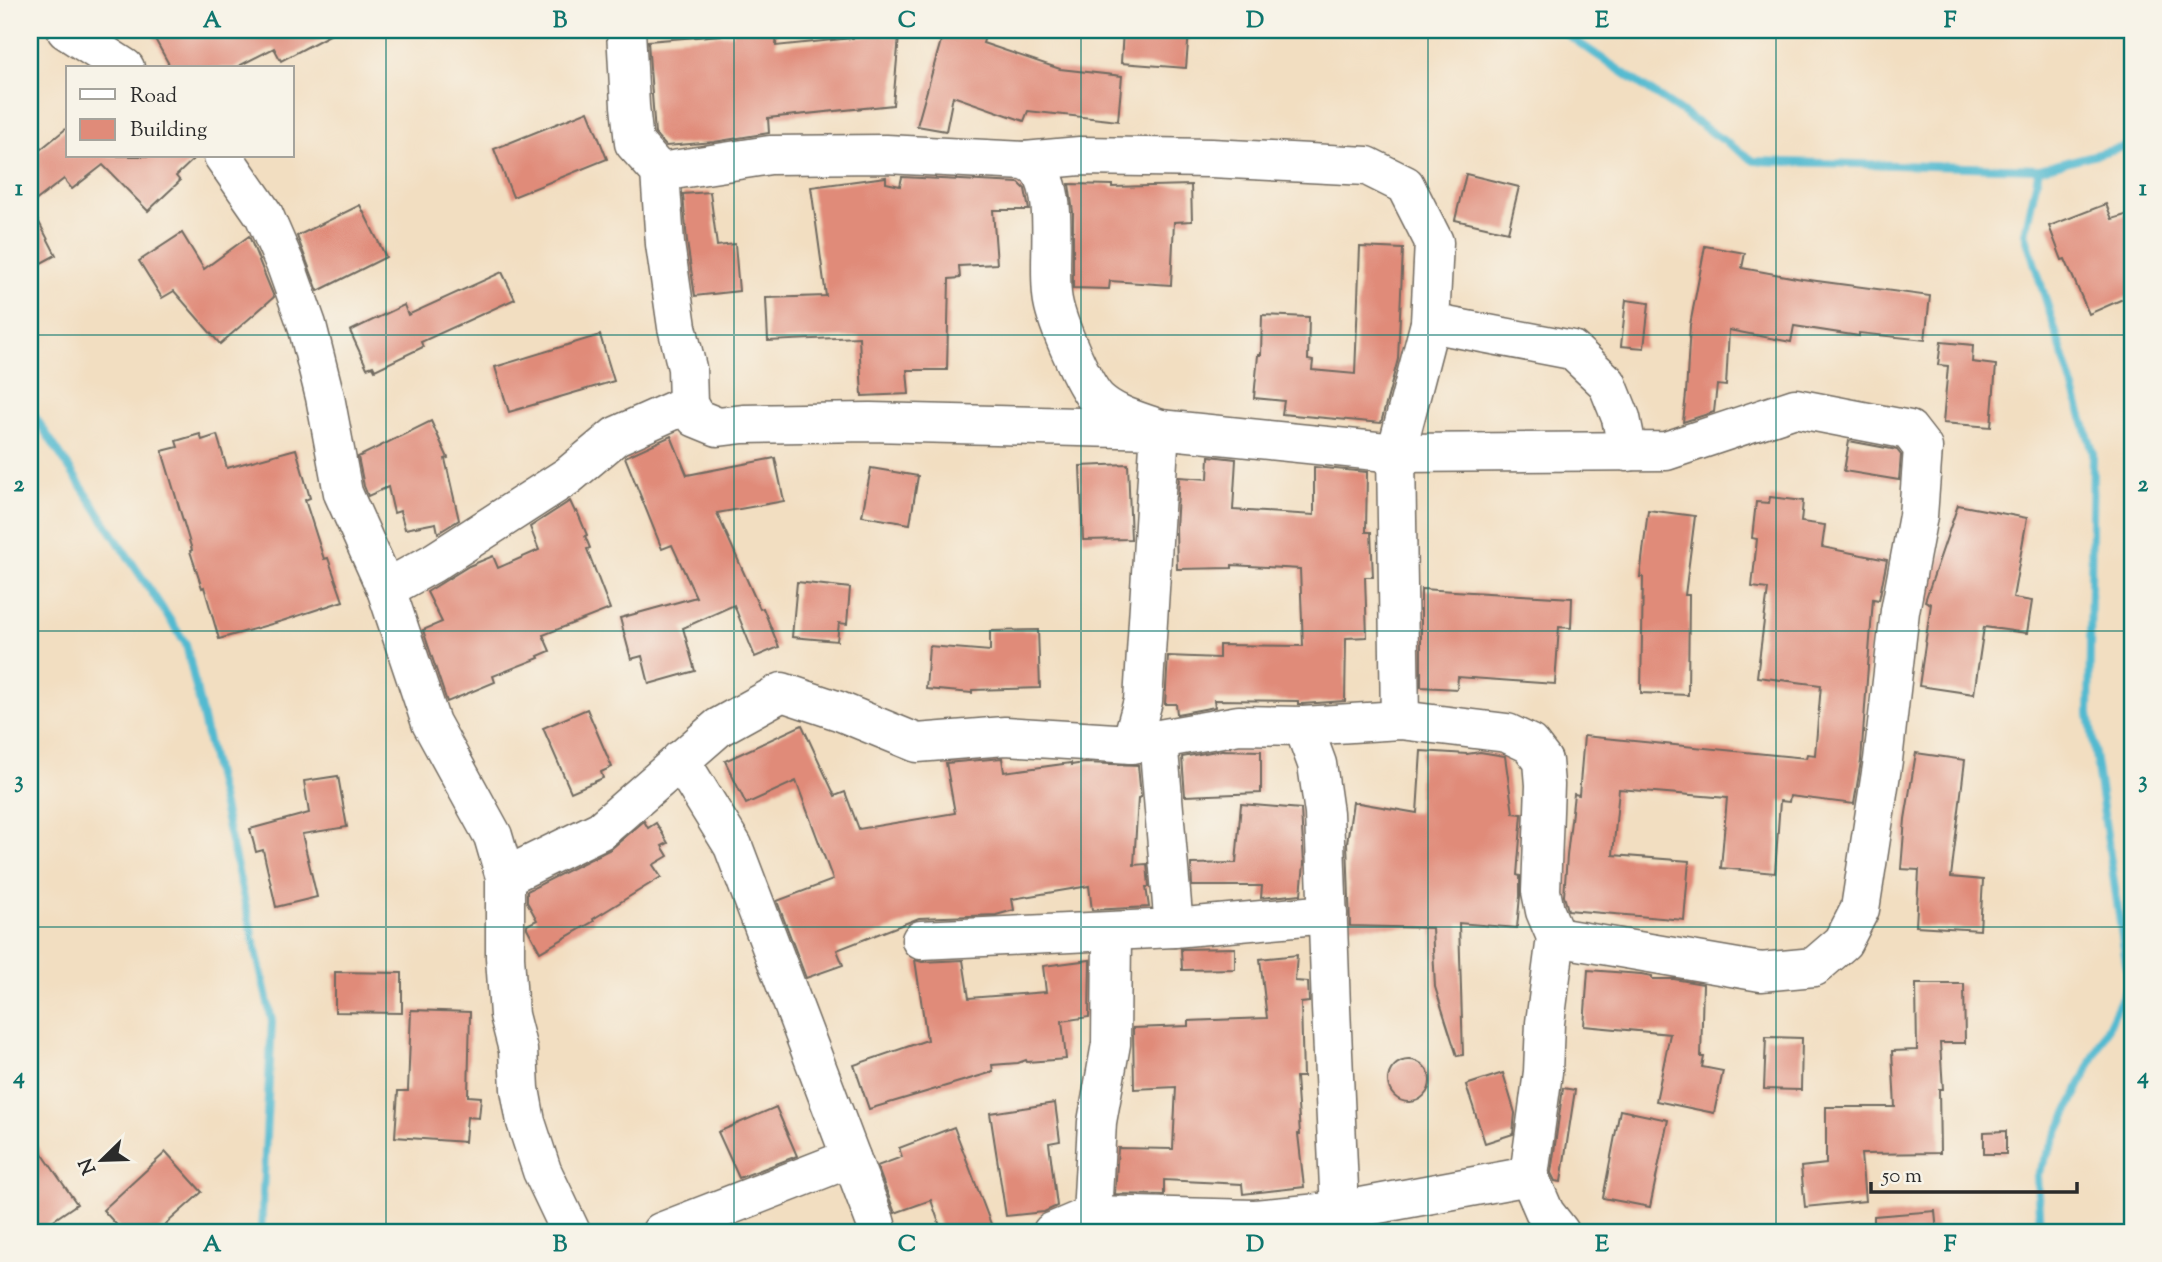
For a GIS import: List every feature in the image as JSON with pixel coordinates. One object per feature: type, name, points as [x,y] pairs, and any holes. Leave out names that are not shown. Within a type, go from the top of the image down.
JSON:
[{"type":"street","points":[[66,30],[122,66]]},
{"type":"street","points":[[626,30],[634,143],[660,172],[665,244],[677,327],[687,368],[688,404],[696,418],[718,426],[870,422],[1160,429],[1396,453],[1666,451],[1795,408],[1909,430],[1923,448],[1918,516],[1900,611],[1883,760],[1860,909],[1843,942],[1814,967],[1761,972],[1556,937]]},
{"type":"street","points":[[660,172],[770,155],[886,154],[1025,161],[1094,156],[1211,158],[1367,166],[1405,185],[1434,242],[1430,323],[1396,453],[1400,720]]},
{"type":"street","points":[[224,158],[264,215],[286,265],[307,325],[344,493],[386,589],[431,723],[492,836],[505,877],[505,957],[509,1015],[518,1050],[520,1089],[526,1122],[542,1171],[571,1232]]},
{"type":"street","points":[[1025,161],[1038,169],[1048,186],[1053,303],[1084,377],[1098,399],[1118,413],[1160,429]]},
{"type":"street","points":[[1430,323],[1572,349],[1607,383],[1621,418],[1628,452]]},
{"type":"street","points":[[386,589],[433,563],[568,476],[616,436],[688,404]]},
{"type":"street","points":[[1160,429],[1143,701],[1144,742],[1174,928]]},
{"type":"street","points":[[505,877],[600,830],[719,727],[782,692],[839,711],[917,743],[1005,736],[1144,742],[1239,725],[1303,726],[1400,720],[1507,733],[1530,744],[1543,761],[1545,785],[1541,891],[1545,911],[1556,937],[1545,1023],[1543,1072],[1529,1175],[1545,1213],[1560,1232]]},
{"type":"street","points":[[1303,726],[1317,764],[1324,813],[1340,1211]]},
{"type":"street","points":[[680,761],[733,846],[878,1232]]},
{"type":"street","points":[[920,940],[1174,928],[1328,914]]},
{"type":"street","points":[[1092,1216],[1097,1122],[1111,1044],[1111,932]]},
{"type":"street","points":[[662,1232],[851,1158]]},
{"type":"street","points":[[1052,1232],[1092,1216],[1255,1219],[1340,1211],[1529,1175]]},
{"type":"building","points":[[150,30],[339,30],[281,61],[274,48],[239,66],[170,66]]},
{"type":"building","points":[[733,30],[777,30],[776,46],[871,34],[899,36],[893,105],[768,118],[769,133],[666,146],[655,134],[648,41],[733,34]]},
{"type":"building","points":[[944,30],[987,30],[983,43],[1060,69],[1122,76],[1118,121],[1028,111],[1024,121],[953,96],[946,131],[917,126]]},
{"type":"building","points":[[1123,30],[1189,31],[1186,68],[1121,63]]},
{"type":"building","points":[[588,111],[607,159],[513,197],[494,149]]},
{"type":"building","points":[[66,129],[66,158],[195,158],[176,176],[180,181],[148,211],[103,165],[72,189],[64,179],[30,205],[30,158]]},
{"type":"building","points":[[1466,174],[1519,187],[1508,232],[1455,220]]},
{"type":"building","points":[[886,177],[886,183],[900,186],[902,177],[1019,183],[1025,189],[1029,210],[993,210],[997,264],[959,266],[960,278],[949,279],[947,370],[907,370],[909,394],[862,396],[859,337],[768,341],[766,298],[826,296],[811,187]]},
{"type":"building","points":[[1069,184],[1112,187],[1191,185],[1192,221],[1174,222],[1171,285],[1110,281],[1109,289],[1073,288],[1073,212]]},
{"type":"building","points":[[710,192],[717,246],[735,244],[739,291],[695,296],[683,194]]},
{"type":"building","points":[[2106,204],[2112,219],[2132,213],[2132,295],[2089,314],[2065,259],[2062,260],[2049,226]]},
{"type":"building","points":[[30,205],[56,255],[30,269]]},
{"type":"building","points":[[360,205],[386,257],[318,291],[297,236]]},
{"type":"building","points":[[182,233],[204,269],[249,236],[274,297],[220,344],[174,291],[162,298],[139,261]]},
{"type":"building","points":[[1705,246],[1745,253],[1742,268],[1930,296],[1925,340],[1859,333],[1859,336],[1794,326],[1791,342],[1729,330],[1726,386],[1717,385],[1714,412],[1683,422],[1690,325]]},
{"type":"building","points":[[1360,247],[1403,249],[1398,359],[1381,423],[1282,414],[1284,401],[1254,398],[1258,355],[1261,355],[1262,315],[1309,317],[1308,360],[1313,361],[1312,370],[1355,374]]},
{"type":"building","points":[[502,272],[515,299],[421,342],[423,347],[375,370],[373,366],[367,368],[350,331],[404,305],[408,315]]},
{"type":"building","points":[[1626,300],[1649,303],[1644,348],[1621,346]]},
{"type":"building","points":[[600,335],[614,381],[509,412],[495,367]]},
{"type":"building","points":[[1941,342],[1973,345],[1972,362],[1996,365],[1991,427],[1943,423],[1948,366],[1938,365]]},
{"type":"building","points":[[431,421],[448,458],[445,459],[459,520],[438,533],[436,523],[405,529],[400,511],[394,513],[388,487],[368,496],[358,457]]},
{"type":"building","points":[[200,434],[202,440],[217,435],[227,468],[296,449],[310,498],[305,500],[324,559],[328,558],[343,601],[219,639],[190,551],[192,550],[162,451],[178,447],[176,441]]},
{"type":"building","points":[[671,436],[687,475],[775,458],[784,501],[717,513],[779,647],[755,657],[734,605],[683,628],[695,671],[649,684],[642,656],[631,659],[620,618],[696,597],[672,545],[662,549],[625,457]]},
{"type":"building","points":[[1849,441],[1897,450],[1901,455],[1899,480],[1844,471]]},
{"type":"building","points":[[1209,456],[1236,459],[1233,510],[1314,515],[1314,467],[1367,472],[1366,532],[1371,532],[1373,577],[1365,577],[1367,637],[1346,638],[1345,701],[1298,704],[1298,701],[1214,700],[1215,707],[1177,714],[1176,704],[1165,704],[1168,656],[1219,658],[1219,645],[1303,646],[1300,569],[1232,565],[1232,568],[1177,569],[1179,477],[1208,479]]},
{"type":"building","points":[[1128,464],[1131,539],[1083,540],[1080,466]]},
{"type":"building","points":[[871,468],[918,476],[910,524],[862,516]]},
{"type":"building","points":[[1770,497],[1803,501],[1801,522],[1825,525],[1822,547],[1887,560],[1879,600],[1873,599],[1861,761],[1854,804],[1790,796],[1789,802],[1780,801],[1775,873],[1721,868],[1727,798],[1619,789],[1613,855],[1689,861],[1684,920],[1568,910],[1564,896],[1567,856],[1574,794],[1579,795],[1584,736],[1806,758],[1807,754],[1815,755],[1821,685],[1757,677],[1768,589],[1752,587],[1757,539],[1752,538],[1756,502],[1769,503]]},
{"type":"building","points":[[570,501],[587,535],[585,536],[590,548],[587,549],[610,609],[543,635],[550,651],[493,676],[495,682],[447,702],[423,630],[442,622],[427,592],[469,566],[493,556],[498,568],[539,550],[530,527]]},
{"type":"building","points":[[1958,505],[2027,518],[2013,598],[2032,601],[2027,633],[1984,627],[1974,694],[1919,686],[1931,604],[1925,601]]},
{"type":"building","points":[[1648,510],[1695,516],[1685,595],[1689,595],[1688,695],[1641,693],[1643,577],[1640,577]]},
{"type":"building","points":[[797,582],[850,588],[847,624],[839,623],[837,641],[792,637]]},
{"type":"building","points":[[1421,589],[1572,598],[1571,628],[1559,627],[1555,684],[1458,677],[1457,689],[1421,687]]},
{"type":"building","points":[[1038,630],[1040,688],[972,690],[972,693],[926,689],[929,646],[990,651],[990,631]]},
{"type":"building","points":[[587,709],[612,767],[601,772],[603,778],[571,792],[543,728]]},
{"type":"building","points":[[802,725],[835,796],[845,792],[859,829],[955,813],[946,763],[1002,758],[1004,772],[1071,763],[1138,765],[1141,797],[1138,798],[1134,865],[1147,864],[1149,907],[1092,910],[1089,886],[1012,899],[1014,910],[996,915],[919,918],[837,950],[843,965],[806,978],[777,901],[833,880],[796,781],[746,804],[725,761]]},
{"type":"building","points":[[1222,750],[1261,751],[1261,793],[1185,796],[1182,757]]},
{"type":"building","points":[[1421,751],[1467,754],[1480,752],[1505,756],[1513,813],[1522,814],[1517,875],[1520,876],[1520,896],[1517,928],[1459,923],[1463,1055],[1457,1056],[1435,987],[1432,928],[1350,926],[1347,843],[1353,802],[1417,813]]},
{"type":"building","points":[[1916,753],[1965,760],[1951,877],[1983,880],[1980,930],[1916,926],[1919,870],[1901,869],[1905,819]]},
{"type":"building","points":[[338,776],[347,827],[302,834],[317,897],[276,907],[263,850],[256,852],[250,829],[309,813],[304,781]]},
{"type":"building","points":[[1241,804],[1301,809],[1304,864],[1301,894],[1261,898],[1262,886],[1192,886],[1191,864],[1236,863]]},
{"type":"building","points":[[644,821],[648,828],[656,823],[668,843],[662,846],[668,856],[653,865],[661,877],[593,919],[594,921],[540,952],[527,928],[527,925],[537,920],[527,902],[527,891],[611,849]]},
{"type":"building","points":[[1235,948],[1235,969],[1182,970],[1181,949]]},
{"type":"building","points":[[1297,955],[1295,981],[1308,982],[1309,1002],[1301,1003],[1303,1077],[1296,1077],[1298,1134],[1304,1187],[1243,1194],[1242,1184],[1164,1180],[1164,1195],[1115,1194],[1118,1148],[1173,1149],[1176,1087],[1134,1089],[1133,1028],[1188,1026],[1188,1021],[1267,1018],[1260,959]]},
{"type":"building","points":[[915,960],[963,960],[969,998],[1046,992],[1043,966],[1090,960],[1089,1017],[1062,1021],[1066,1059],[1026,1060],[992,1065],[993,1072],[869,1109],[854,1065],[927,1040]]},
{"type":"building","points":[[1588,970],[1641,974],[1652,976],[1652,979],[1674,979],[1703,984],[1702,1067],[1723,1071],[1714,1113],[1656,1101],[1670,1034],[1584,1026]]},
{"type":"building","points":[[335,972],[402,973],[402,1013],[335,1012]]},
{"type":"building","points":[[1916,984],[1964,984],[1965,1043],[1940,1043],[1943,1089],[1939,1089],[1940,1153],[1861,1154],[1865,1201],[1805,1207],[1801,1167],[1826,1164],[1826,1107],[1895,1107],[1892,1051],[1917,1050]]},
{"type":"building","points":[[411,1010],[470,1012],[468,1096],[481,1097],[479,1118],[467,1117],[465,1142],[395,1137],[398,1091],[408,1091]]},
{"type":"building","points":[[1766,1037],[1802,1038],[1801,1090],[1764,1089]]},
{"type":"building","points":[[1409,1060],[1424,1066],[1430,1081],[1424,1096],[1409,1102],[1394,1096],[1388,1081],[1394,1066]]},
{"type":"building","points":[[1503,1073],[1515,1113],[1513,1134],[1485,1143],[1466,1085]]},
{"type":"building","points":[[1563,1088],[1575,1090],[1561,1182],[1555,1181],[1551,1173]]},
{"type":"building","points":[[1055,1103],[1060,1141],[1049,1143],[1057,1206],[1044,1212],[1006,1216],[990,1113]]},
{"type":"building","points":[[776,1107],[797,1156],[739,1178],[718,1132]]},
{"type":"building","points":[[1620,1110],[1668,1120],[1650,1207],[1603,1198]]},
{"type":"building","points":[[954,1127],[994,1232],[942,1232],[931,1200],[895,1213],[877,1166],[902,1157],[899,1148]]},
{"type":"building","points":[[2006,1131],[2006,1154],[1984,1154],[1984,1132]]},
{"type":"building","points":[[30,1136],[77,1204],[36,1232],[30,1232]]},
{"type":"building","points":[[166,1152],[202,1192],[157,1232],[123,1232],[103,1210]]},
{"type":"building","points":[[1935,1211],[1937,1232],[1874,1232],[1874,1216]]},
{"type":"waterway","points":[[1560,30],[1754,161],[2039,169],[2132,145]]},
{"type":"waterway","points":[[2039,169],[2025,233],[2093,452],[2089,714],[2129,983],[2037,1176],[2040,1232]]},
{"type":"waterway","points":[[30,409],[186,644],[272,1021],[261,1232]]}]
